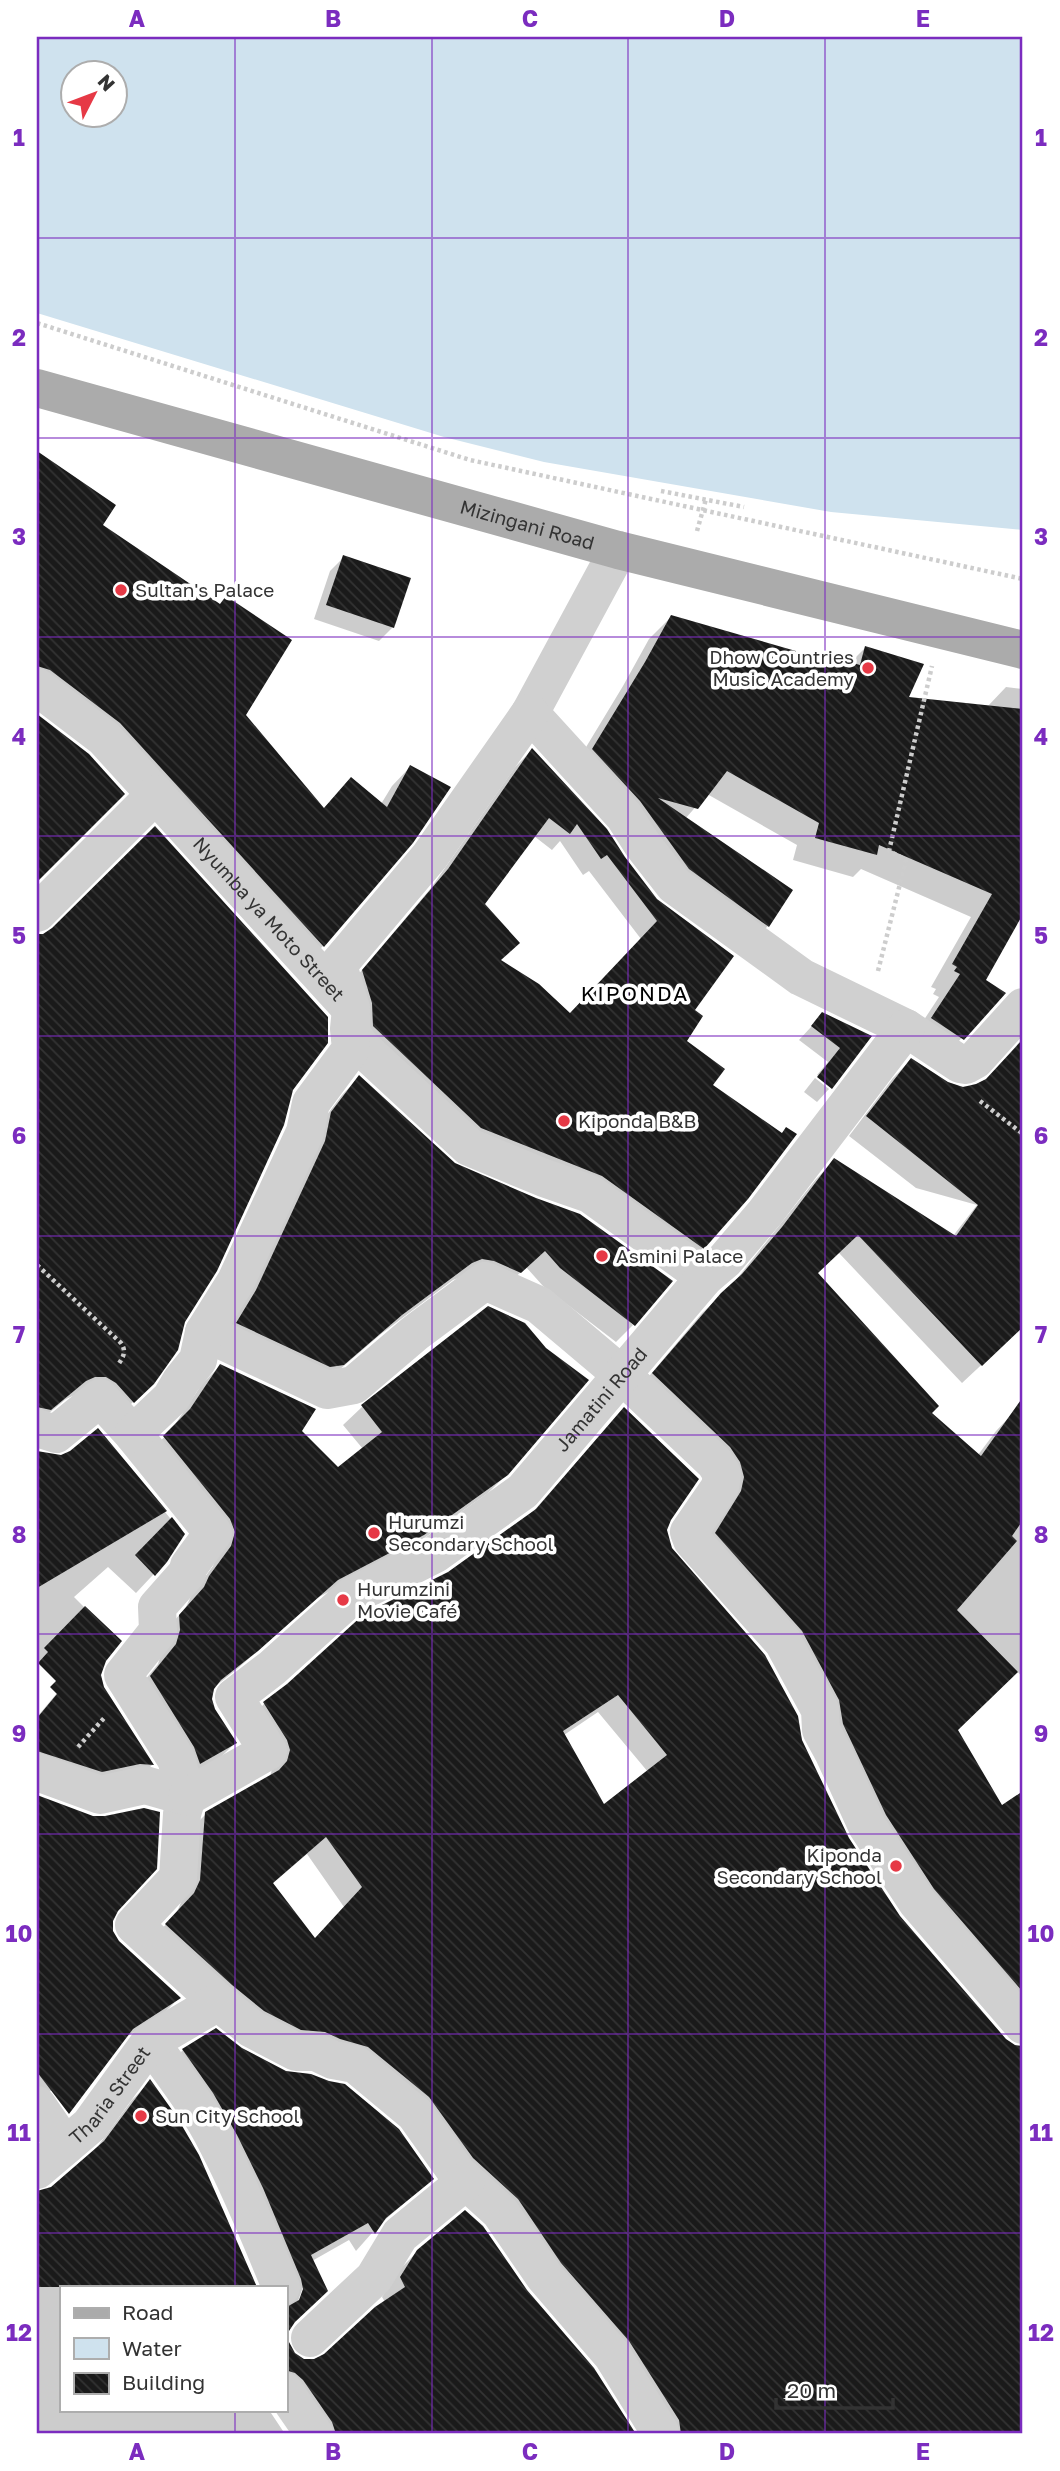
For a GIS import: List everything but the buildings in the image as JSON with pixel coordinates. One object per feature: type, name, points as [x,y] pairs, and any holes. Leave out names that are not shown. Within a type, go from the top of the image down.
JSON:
[{"type":"main road","name":"Mizingani Road","points":[[37,388],[618,550],[1023,650]]},
{"type":"street","points":[[133,1434],[171,1398],[180,1381],[198,1360],[204,1332],[236,1281],[306,1132],[311,1103],[351,1049],[351,1009],[338,965],[430,856],[530,713],[618,550]]},
{"type":"street","name":"Nyumba ya Moto Street","points":[[37,688],[104,738],[351,1009],[351,1033],[361,1047],[469,1147],[590,1194],[705,1277]]},
{"type":"street","points":[[530,713],[624,816],[674,886],[801,977],[895,1023],[960,1065],[967,1065],[975,1060],[1023,1007]]},
{"type":"street","points":[[37,913],[156,794]]},
{"type":"street","name":"Jamatini Road","points":[[187,1797],[268,1751],[234,1697],[272,1668],[352,1596],[435,1554],[523,1491],[705,1277],[725,1260],[765,1213],[895,1023]]},
{"type":"street","points":[[204,1332],[327,1390],[354,1385],[415,1333],[485,1281],[539,1305],[622,1375],[715,1463],[722,1474],[720,1487],[689,1532],[692,1540],[783,1642],[820,1710],[821,1730],[867,1826],[918,1902],[1023,2025]]},
{"type":"street","points":[[37,1428],[56,1434],[100,1398],[133,1434],[213,1533],[189,1566],[187,1573],[157,1608],[158,1631],[123,1675],[176,1759],[187,1797],[182,1814],[178,1878],[134,1925],[218,2002],[251,2028],[296,2052],[316,2052],[333,2060],[355,2064],[415,2114],[457,2173],[500,2213],[544,2276],[612,2355],[659,2434]]},
{"type":"street","points":[[45,1774],[100,1795],[145,1785],[187,1797]]},
{"type":"street","name":"Tharia Street","points":[[51,2158],[89,2125],[150,2042],[218,2002]]},
{"type":"street","points":[[150,2042],[217,2142],[244,2197],[281,2286]]},
{"type":"street","points":[[37,2105],[51,2158]]},
{"type":"street","points":[[287,2304],[298,2342],[374,2278],[400,2235],[466,2181]]},
{"type":"street","points":[[287,2395],[314,2434]]},
{"type":"path","points":[[37,323],[470,460],[1023,579]]},
{"type":"path","points":[[661,491],[744,507]]},
{"type":"path","points":[[895,1023],[878,970],[906,860],[890,851],[939,630]]},
{"type":"path","points":[[960,1065],[962,1079],[981,1102],[1023,1134]]},
{"type":"path","points":[[37,1265],[124,1348],[124,1356],[100,1389],[100,1398]]},
{"type":"path","points":[[45,1774],[87,1736],[131,1688]]},
{"type":"water","points":[[37,37],[1023,37],[1023,530],[831,512],[544,462],[444,437],[37,313]]},
{"type":"place","name":"Sultan's Palace","points":[[121,590]]},
{"type":"place","name":"Dhow Countries Music Academy","points":[[868,668]]},
{"type":"place","name":"Kiponda B&B","points":[[564,1121]]},
{"type":"place","name":"Asmini Palace","points":[[602,1256]]},
{"type":"place","name":"Hurumzi Secondary School","points":[[374,1533]]},
{"type":"place","name":"Hurumzini Movie Café","points":[[343,1600]]},
{"type":"place","name":"Kiponda Secondary School","points":[[896,1866]]},
{"type":"place","name":"Sun City School","points":[[141,2116]]},
{"type":"district","name":"KIPONDA","points":[[635,994]]}]
